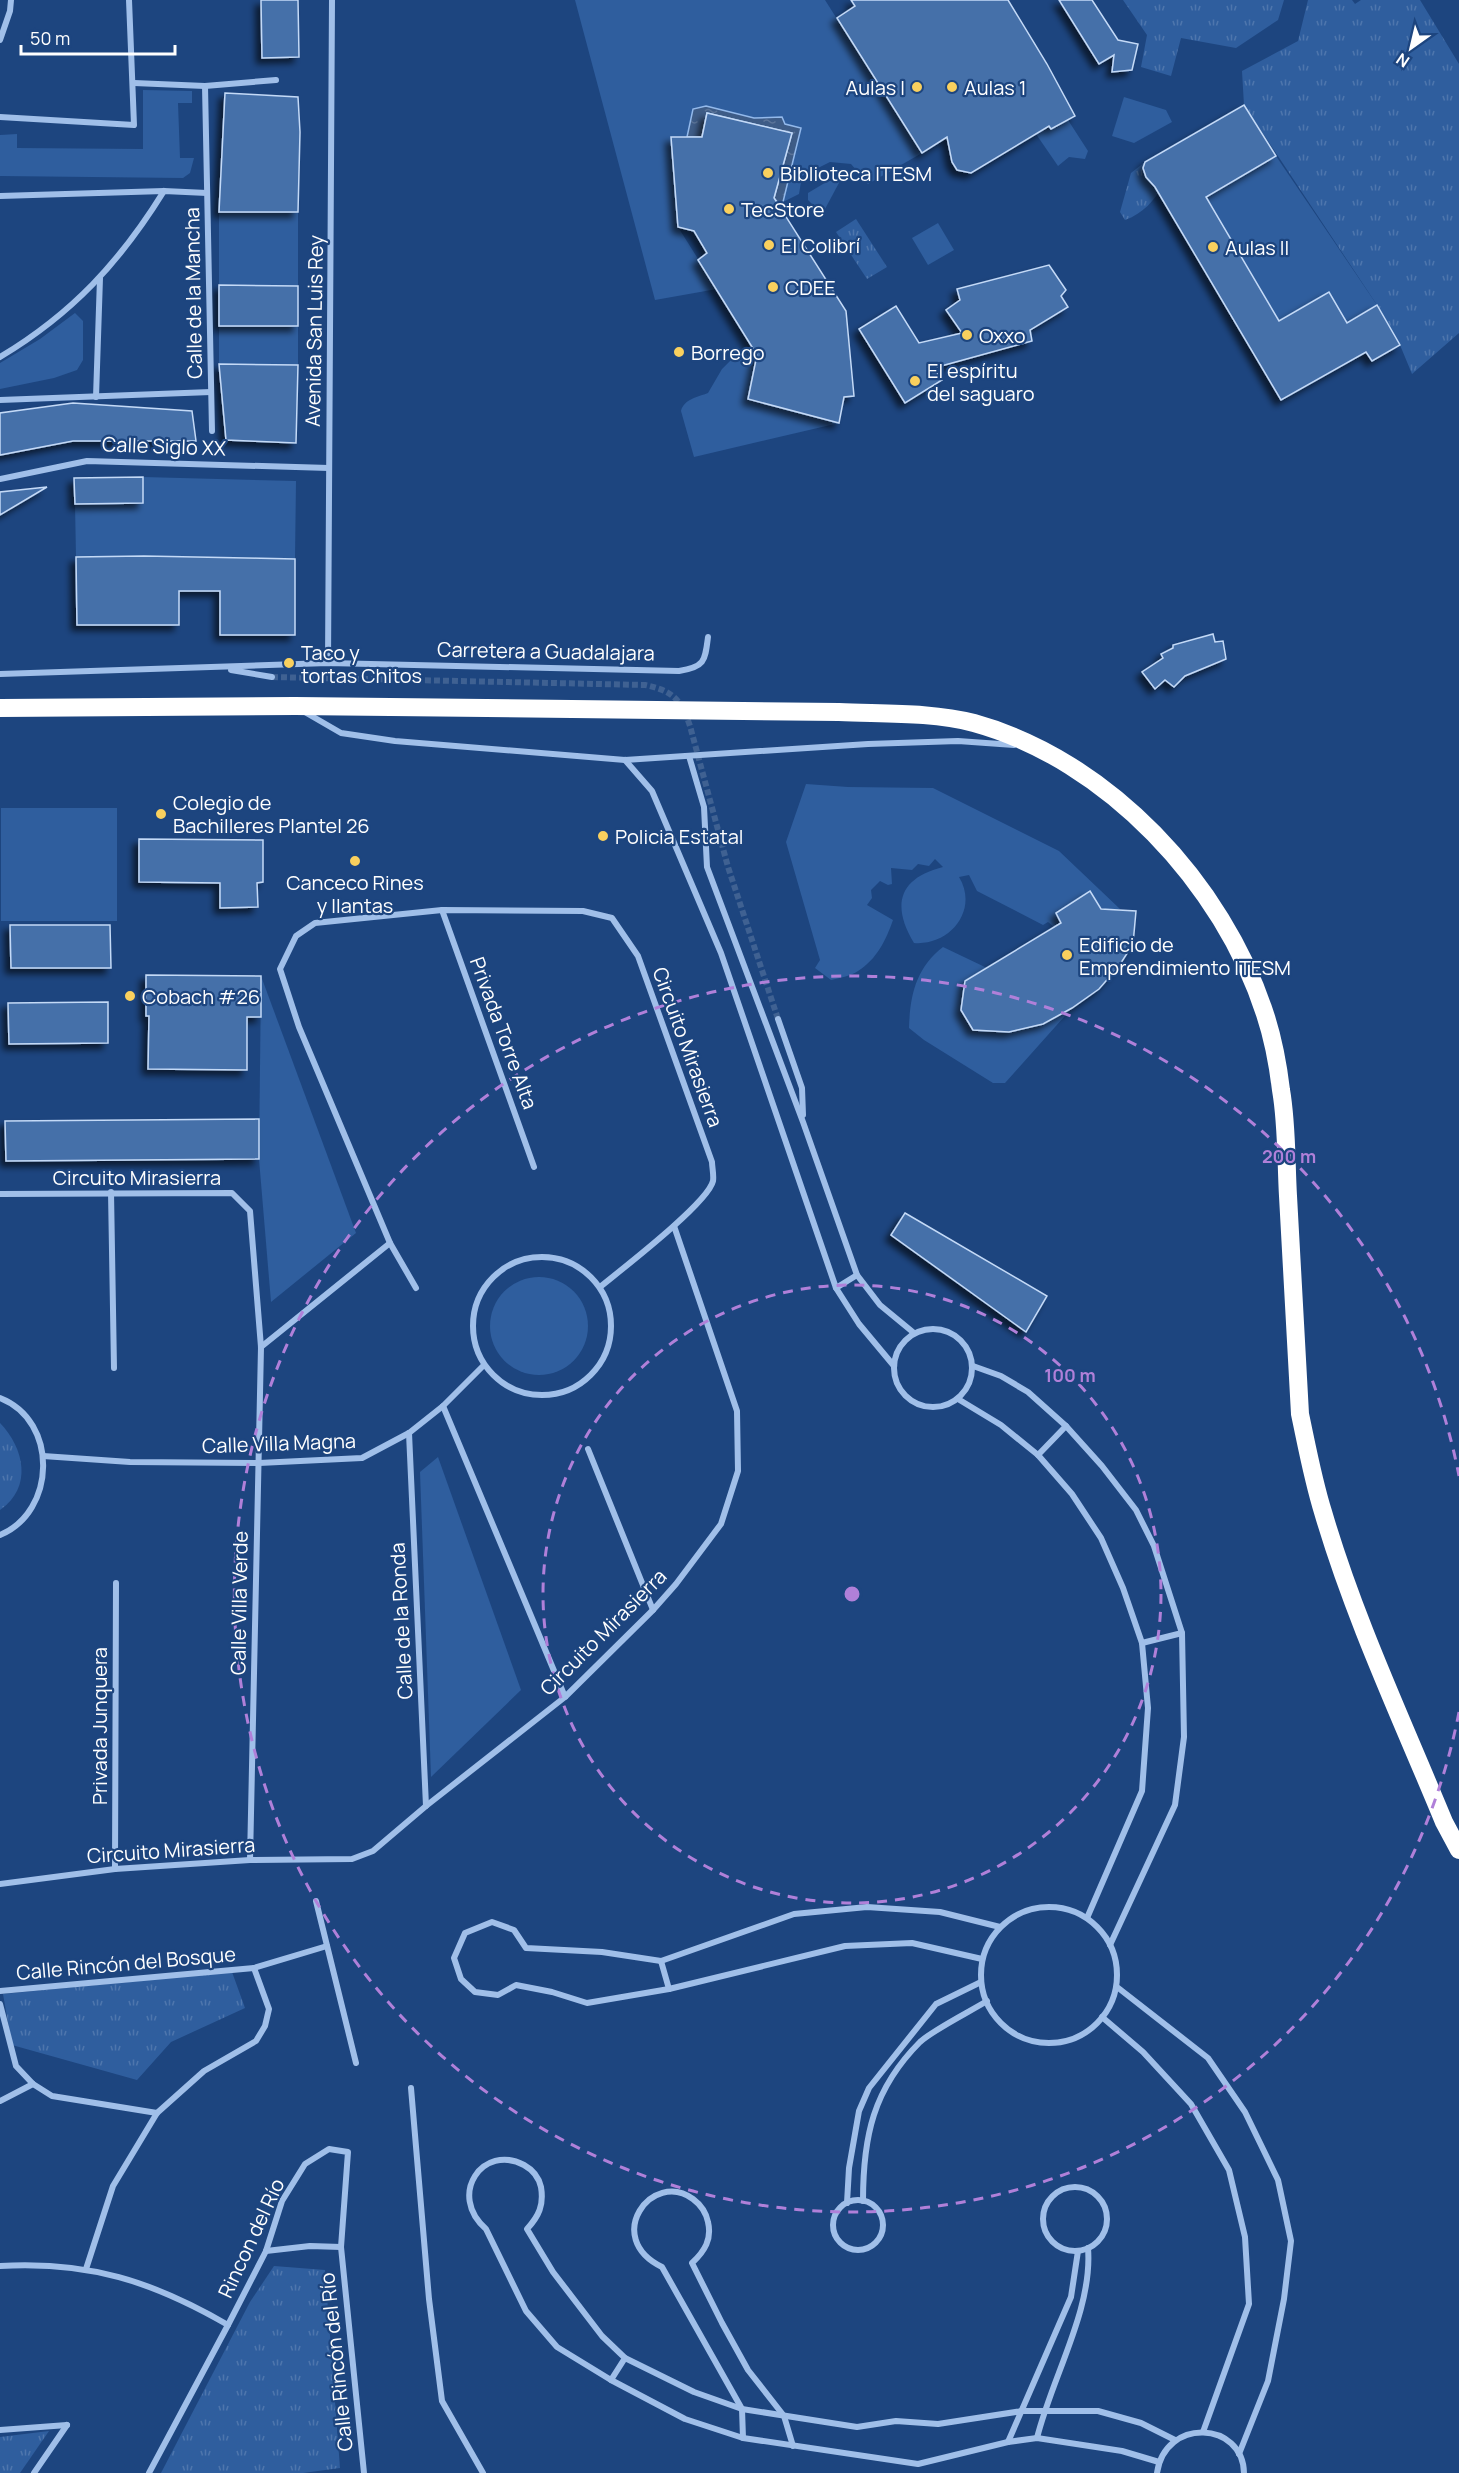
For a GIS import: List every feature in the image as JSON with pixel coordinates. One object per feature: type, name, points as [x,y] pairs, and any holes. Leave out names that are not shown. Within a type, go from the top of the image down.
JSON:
[{"type":"highway","points":[[0,708],[295,706],[850,712],[929,717],[974,723],[1036,746],[1052,754],[1120,801],[1191,876],[1222,920],[1265,1014],[1282,1091],[1300,1414],[1310,1460],[1323,1512],[1351,1593],[1444,1822],[1459,1850]]},
{"type":"street","points":[[0,40],[10,11],[11,0]]},
{"type":"street","points":[[0,117],[134,124],[129,0]]},
{"type":"street","name":"Avenida San Luis Rey","points":[[328,663],[332,0]]},
{"type":"street","points":[[134,83],[205,86],[276,80]]},
{"type":"street","name":"Calle de la Mancha","points":[[205,86],[212,431]]},
{"type":"street","name":"Calle de la Mancha","points":[[0,196],[164,191],[207,193]]},
{"type":"street","name":"Calle de la Mancha","points":[[0,357],[29,339],[66,311],[100,279],[124,251],[164,191]]},
{"type":"street","points":[[96,397],[100,279]]},
{"type":"street","name":"Calle de la Mancha","points":[[0,400],[211,392]]},
{"type":"street","name":"Calle Siglo XX","points":[[0,479],[87,460],[329,468]]},
{"type":"street","name":"Carretera a Guadalajara","points":[[0,674],[328,663],[679,671],[695,669],[705,660],[708,637]]},
{"type":"street","points":[[218,668],[272,677]]},
{"type":"street","points":[[295,706],[341,733],[395,741],[625,760],[868,744],[958,741],[1036,746]]},
{"type":"street","points":[[689,756],[704,807],[707,867],[803,1122],[857,1275],[880,1305],[914,1333]]},
{"type":"street","points":[[625,760],[652,791],[721,953],[781,1134],[836,1288],[860,1324],[894,1366]]},
{"type":"street","name":"Privada Torre Alta","points":[[442,910],[534,1167]]},
{"type":"street","name":"Circuito Mirasierra","points":[[0,1884],[115,1869],[250,1860],[352,1859],[373,1851],[565,1696],[653,1610],[676,1584],[721,1524],[738,1471],[737,1411],[674,1226],[703,1197],[713,1182],[712,1162],[638,956],[612,918],[583,911],[442,910],[315,923],[296,936],[280,969],[299,1027],[390,1243],[416,1288]]},
{"type":"street","points":[[778,1019],[802,1088],[803,1122]]},
{"type":"street","points":[[111,1192],[114,1368]]},
{"type":"street","name":"Circuito Mirasierra","points":[[0,1194],[232,1192],[250,1211],[261,1347]]},
{"type":"street","points":[[600,1287],[674,1226]]},
{"type":"street","points":[[261,1347],[390,1243]]},
{"type":"street","points":[[538,1256],[562,1258],[583,1269],[600,1287],[610,1307],[612,1329],[608,1350],[597,1369],[581,1384],[562,1393],[540,1396],[519,1392],[499,1381],[484,1365],[474,1343],[472,1319],[485,1285],[498,1271],[525,1258],[538,1256]]},
{"type":"street","points":[[836,1288],[857,1275]]},
{"type":"street","points":[[927,1329],[940,1329],[953,1334],[963,1342],[970,1353],[973,1366],[966,1390],[958,1399],[947,1405],[922,1406],[911,1400],[895,1380],[896,1353],[903,1341],[914,1333],[927,1329]]},
{"type":"street","name":"Calle Villa Verde","points":[[250,1860],[261,1347]]},
{"type":"street","name":"Calle Villa Magna","points":[[43,1456],[130,1462],[259,1463],[362,1458],[409,1434],[443,1406],[484,1365]]},
{"type":"street","points":[[973,1366],[1001,1376],[1028,1392],[1066,1425],[1102,1466],[1136,1510],[1154,1546],[1182,1633],[1184,1737],[1175,1805],[1110,1945]]},
{"type":"street","points":[[0,1398],[23,1414],[36,1433],[43,1456],[44,1478],[37,1499],[25,1518],[8,1532],[0,1535]]},
{"type":"street","points":[[958,1399],[1001,1425],[1038,1455],[1072,1494],[1101,1538],[1123,1588],[1142,1643],[1148,1708],[1142,1791],[1087,1918]]},
{"type":"street","points":[[443,1406],[565,1696]]},
{"type":"street","points":[[1038,1455],[1066,1425]]},
{"type":"street","name":"Calle de la Ronda","points":[[409,1434],[426,1806]]},
{"type":"street","points":[[588,1449],[653,1610]]},
{"type":"street","name":"Privada Junquera","points":[[115,1869],[116,1583]]},
{"type":"street","points":[[1142,1643],[1182,1633]]},
{"type":"street","points":[[316,1901],[357,2063]]},
{"type":"street","points":[[982,1959],[912,1943],[845,1946],[669,1989],[587,2004],[552,1992],[516,1986],[498,1995],[475,1992],[461,1980],[454,1958],[465,1933],[492,1922],[514,1930],[526,1948],[602,1952],[661,1961],[794,1914],[867,1906],[940,1912],[1000,1927]]},
{"type":"street","points":[[1042,1907],[1066,1909],[1087,1918],[1101,1930],[1110,1945],[1117,1965],[1117,1987],[1109,2007],[1096,2025],[1078,2037],[1057,2043],[1035,2041],[1015,2033],[998,2020],[987,2001],[981,1982],[982,1959],[989,1942],[1000,1927],[1020,1913],[1042,1907]]},
{"type":"street","name":"Calle Rincón del Bosque","points":[[0,1991],[254,1968],[327,1946]]},
{"type":"street","points":[[661,1961],[669,1989]]},
{"type":"street","name":"Calle Rincón del Bosque","points":[[86,2269],[113,2186],[157,2113],[204,2071],[256,2041],[265,2026],[269,2009],[254,1968]]},
{"type":"street","points":[[847,2203],[849,2168],[859,2111],[869,2088],[936,2004],[981,1982]]},
{"type":"street","points":[[1117,1987],[1208,2058],[1245,2112],[1278,2180],[1291,2241],[1284,2299],[1268,2380],[1239,2454]]},
{"type":"street","points":[[864,2201],[863,2162],[874,2110],[889,2081],[921,2041],[987,2001]]},
{"type":"street","name":"Calle Rincón del Bosque","points":[[0,2004],[16,2066],[33,2084],[52,2096],[157,2113]]},
{"type":"street","points":[[1102,2017],[1143,2052],[1191,2104],[1229,2170],[1232,2181],[1245,2237],[1248,2304],[1203,2432]]},
{"type":"street","points":[[0,2101],[33,2084]]},
{"type":"street","points":[[411,2088],[429,2299],[442,2401],[483,2473]]},
{"type":"street","name":"Rincon del Río","points":[[228,2325],[266,2251],[282,2201],[305,2164],[329,2149],[348,2152],[340,2247]]},
{"type":"street","points":[[1158,2462],[1112,2449],[1037,2438],[1008,2442],[918,2464],[743,2438],[685,2419],[611,2380],[557,2346],[526,2311],[486,2229],[476,2220],[469,2206],[469,2187],[481,2168],[496,2160],[515,2160],[531,2169],[540,2181],[543,2199],[537,2218],[527,2229],[554,2272],[602,2336],[625,2358],[694,2392],[742,2409],[857,2427],[896,2421],[938,2424],[1022,2410],[1098,2411],[1141,2423],[1174,2440]]},
{"type":"street","points":[[1077,2187],[1087,2190],[1103,2204],[1106,2224],[1103,2234],[1088,2248],[1078,2251],[1067,2250],[1050,2239],[1043,2219],[1049,2200],[1067,2188],[1077,2187]]},
{"type":"street","points":[[743,2438],[742,2409],[720,2374],[688,2310],[662,2267],[650,2261],[634,2237],[635,2222],[640,2209],[657,2195],[677,2193],[689,2197],[700,2205],[707,2216],[710,2229],[708,2242],[702,2253],[692,2263],[748,2370],[784,2416],[794,2446]]},
{"type":"street","points":[[864,2201],[878,2210],[883,2227],[876,2242],[861,2250],[846,2247],[833,2229],[836,2214],[847,2203],[864,2201]]},
{"type":"street","points":[[266,2251],[310,2246],[340,2247]]},
{"type":"street","name":"Calle Rincón del Río","points":[[340,2247],[364,2473]]},
{"type":"street","points":[[1037,2438],[1044,2409],[1086,2296],[1090,2268],[1088,2248]]},
{"type":"street","points":[[1008,2442],[1071,2297],[1078,2251]]},
{"type":"street","points":[[0,2266],[40,2264],[86,2269],[135,2280],[188,2302],[228,2325],[149,2473]]},
{"type":"street","points":[[611,2380],[625,2358]]},
{"type":"street","points":[[0,2430],[67,2424],[34,2473]]},
{"type":"street","points":[[1157,2473],[1158,2462],[1174,2440],[1188,2433],[1203,2432],[1217,2435],[1230,2442],[1239,2454],[1244,2473]]},
{"type":"green space","points":[[575,0],[825,0],[922,153],[868,184],[851,164],[830,162],[802,176],[799,194],[779,204],[774,198],[792,133],[707,113],[702,137],[671,138],[678,227],[717,289],[655,300]]},
{"type":"green space","points":[[1123,0],[1284,0],[1278,20],[1236,48],[1181,38],[1171,76],[1141,67],[1147,35]]},
{"type":"green space","points":[[1308,0],[1352,0],[1355,4],[1361,0],[1420,0],[1459,64],[1459,333],[1412,374],[1400,345],[1377,305],[1244,105],[1242,71],[1298,41]]},
{"type":"green space","points":[[143,90],[192,91],[192,103],[178,103],[180,158],[194,158],[190,173],[183,178],[0,176],[0,135],[17,134],[17,148],[143,149]]},
{"type":"green space","points":[[1124,97],[1166,110],[1172,122],[1134,143],[1112,136]]},
{"type":"green space","points":[[1045,118],[1068,120],[1088,151],[1085,159],[1069,157],[1058,166],[1036,134],[1043,130]]},
{"type":"green space","points":[[1276,156],[1377,305],[1327,334],[1279,321],[1206,197]]},
{"type":"green space","points":[[1145,162],[1164,185],[1148,206],[1125,220],[1120,212],[1131,173]]},
{"type":"green space","points":[[828,181],[840,181],[825,209],[812,204],[808,200],[808,193]]},
{"type":"green space","points":[[219,212],[298,212],[298,286],[219,285]]},
{"type":"green space","points":[[856,219],[887,267],[867,279],[836,232]]},
{"type":"green space","points":[[938,223],[954,250],[928,265],[912,238]]},
{"type":"green space","points":[[75,313],[83,321],[83,360],[77,370],[54,378],[0,389],[0,363],[40,339]]},
{"type":"green space","points":[[219,326],[298,326],[298,365],[219,364]]},
{"type":"green space","points":[[751,346],[757,355],[748,399],[839,423],[694,457],[681,411],[683,407],[692,399],[708,393],[722,369]]},
{"type":"green space","points":[[143,477],[296,481],[295,559],[76,557],[75,504],[143,503]]},
{"type":"green space","points":[[806,784],[933,788],[1059,851],[1120,909],[1101,909],[1090,891],[1056,913],[1061,922],[1054,927],[1048,922],[1043,925],[977,891],[969,875],[959,877],[964,889],[965,902],[958,924],[939,939],[914,943],[903,917],[901,905],[903,895],[908,886],[917,878],[943,867],[935,859],[929,866],[918,864],[912,870],[891,868],[892,884],[888,885],[880,881],[871,890],[872,898],[867,905],[893,920],[884,942],[865,966],[852,974],[831,980],[815,968],[820,960],[786,842]]},
{"type":"green space","points":[[1,808],[117,808],[117,921],[1,921]]},
{"type":"green space","points":[[943,947],[987,968],[964,981],[961,1010],[973,1030],[1009,1032],[1072,1008],[1005,1083],[993,1083],[924,1040],[909,1028],[916,983],[926,964]]},
{"type":"green space","points":[[261,976],[356,1233],[271,1302],[259,1159]]},
{"type":"green space","points":[[539,1277],[558,1280],[574,1291],[585,1307],[588,1326],[585,1345],[574,1361],[558,1372],[539,1375],[520,1372],[504,1361],[493,1345],[490,1326],[493,1307],[504,1291],[520,1280]]},
{"type":"green space","points":[[0,1423],[15,1444],[19,1455],[21,1479],[10,1501],[0,1510]]},
{"type":"green space","points":[[438,1457],[521,1690],[431,1777],[420,1472]]},
{"type":"green space","points":[[232,1972],[245,2008],[171,2042],[137,2080],[12,2045],[3,1994]]},
{"type":"green space","points":[[274,2266],[325,2270],[340,2468],[303,2473],[161,2473],[250,2302]]},
{"type":"green space","points":[[49,2431],[20,2473],[0,2473],[0,2437]]},
{"type":"water","points":[[706,106],[754,118],[782,117],[785,124],[801,128],[783,202],[779,204],[774,198],[792,133],[707,113],[702,137],[687,137],[693,109]]},
{"type":"building","points":[[261,0],[298,0],[299,57],[262,58]]},
{"type":"building","name":"Aulas I","points":[[851,0],[1008,0],[1075,116],[1051,129],[1049,126],[971,173],[957,170],[952,162],[947,137],[922,153],[837,18],[855,6]]},
{"type":"building","points":[[1059,0],[1092,0],[1118,40],[1138,44],[1132,70],[1112,72],[1114,55],[1099,64]]},
{"type":"building","points":[[225,93],[298,97],[300,132],[298,212],[219,212]]},
{"type":"building","name":"Aulas II","points":[[1244,105],[1276,156],[1206,197],[1279,321],[1329,292],[1347,323],[1377,305],[1400,345],[1372,361],[1366,352],[1281,400],[1155,187],[1146,177],[1143,168],[1145,162]]},
{"type":"building","name":"CDEE","points":[[707,113],[792,133],[774,198],[846,311],[854,396],[844,397],[839,423],[748,399],[757,355],[698,260],[707,253],[694,231],[678,227],[671,137],[702,137]]},
{"type":"building","points":[[1049,265],[1066,290],[1061,296],[1068,307],[1030,330],[1032,341],[934,368],[942,380],[905,403],[859,329],[896,306],[919,343],[962,333],[946,310],[960,300],[957,289]]},
{"type":"building","points":[[219,285],[298,286],[298,326],[219,326]]},
{"type":"building","points":[[219,364],[298,365],[296,443],[226,440]]},
{"type":"building","points":[[73,403],[192,411],[196,441],[73,441],[0,455],[0,413]]},
{"type":"building","points":[[143,477],[143,503],[75,504],[74,478]]},
{"type":"building","points":[[47,487],[0,515],[0,492]]},
{"type":"building","points":[[76,557],[295,559],[295,635],[220,635],[220,591],[179,591],[179,625],[77,625]]},
{"type":"building","points":[[1213,634],[1215,642],[1223,641],[1226,659],[1185,676],[1174,687],[1165,680],[1155,689],[1142,672],[1163,658],[1161,654],[1173,648],[1173,645]]},
{"type":"building","points":[[139,839],[263,840],[263,882],[257,883],[258,907],[220,908],[220,883],[139,882]]},
{"type":"building","name":"Edificio de Emprendimiento ITESM","points":[[1090,891],[1101,909],[1136,911],[1133,944],[1119,966],[1099,989],[1072,1008],[1043,1024],[1009,1032],[973,1030],[961,1010],[965,981],[1061,923],[1056,913]]},
{"type":"building","points":[[10,925],[110,925],[111,968],[11,968]]},
{"type":"building","points":[[146,975],[261,976],[261,1017],[247,1017],[247,1070],[148,1069],[149,1016],[146,1016]]},
{"type":"building","points":[[108,1002],[108,1043],[9,1044],[8,1003]]},
{"type":"building","points":[[259,1119],[259,1159],[6,1161],[5,1121]]},
{"type":"building","points":[[905,1213],[1047,1296],[1026,1332],[891,1235]]},
{"type":"tunnel","points":[[272,677],[645,685],[669,693],[683,709],[690,726],[728,867],[778,1019]]},
{"type":"place","name":"Aulas I","points":[[917,87]]},
{"type":"place","name":"Aulas 1","points":[[952,87]]},
{"type":"place","name":"Biblioteca ITESM","points":[[768,173]]},
{"type":"place","name":"TecStore","points":[[729,209]]},
{"type":"place","name":"El Colibrí","points":[[769,245]]},
{"type":"place","name":"Aulas II","points":[[1213,247]]},
{"type":"place","name":"CDEE","points":[[773,287]]},
{"type":"place","name":"Oxxo","points":[[967,335]]},
{"type":"place","name":"Borrego","points":[[679,352]]},
{"type":"place","name":"El espíritu del saguaro","points":[[915,381]]},
{"type":"place","name":"Taco y tortas Chitos","points":[[289,663]]},
{"type":"place","name":"Colegio de Bachilleres Plantel 26","points":[[161,814]]},
{"type":"place","name":"Policia Estatal","points":[[603,836]]},
{"type":"place","name":"Canceco Rines y llantas","points":[[355,861]]},
{"type":"place","name":"Edificio de Emprendimiento ITESM","points":[[1067,955]]},
{"type":"place","name":"Cobach #26","points":[[130,996]]}]
